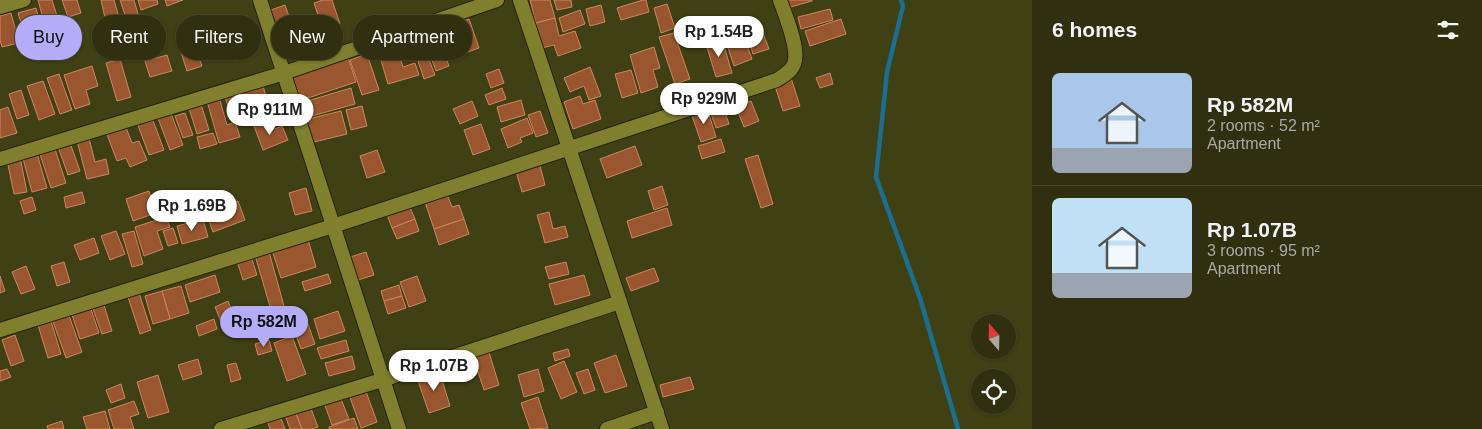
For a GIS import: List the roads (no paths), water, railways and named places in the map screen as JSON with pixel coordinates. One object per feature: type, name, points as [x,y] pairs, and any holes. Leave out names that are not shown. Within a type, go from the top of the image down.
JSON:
[{"type":"street","points":[[0,7],[24,0]]},
{"type":"street","points":[[260,0],[399,429]]},
{"type":"street","points":[[0,158],[284,73],[497,0]]},
{"type":"street","points":[[520,0],[662,429]]},
{"type":"street","points":[[0,330],[333,226],[777,80],[787,73],[794,64],[795,55],[793,40],[780,0]]},
{"type":"street","points":[[221,429],[382,380],[620,302]]},
{"type":"street","points":[[607,429],[657,412]]},
{"type":"waterway","points":[[901,0],[903,6],[887,72],[876,177],[920,298],[958,429]]}]
